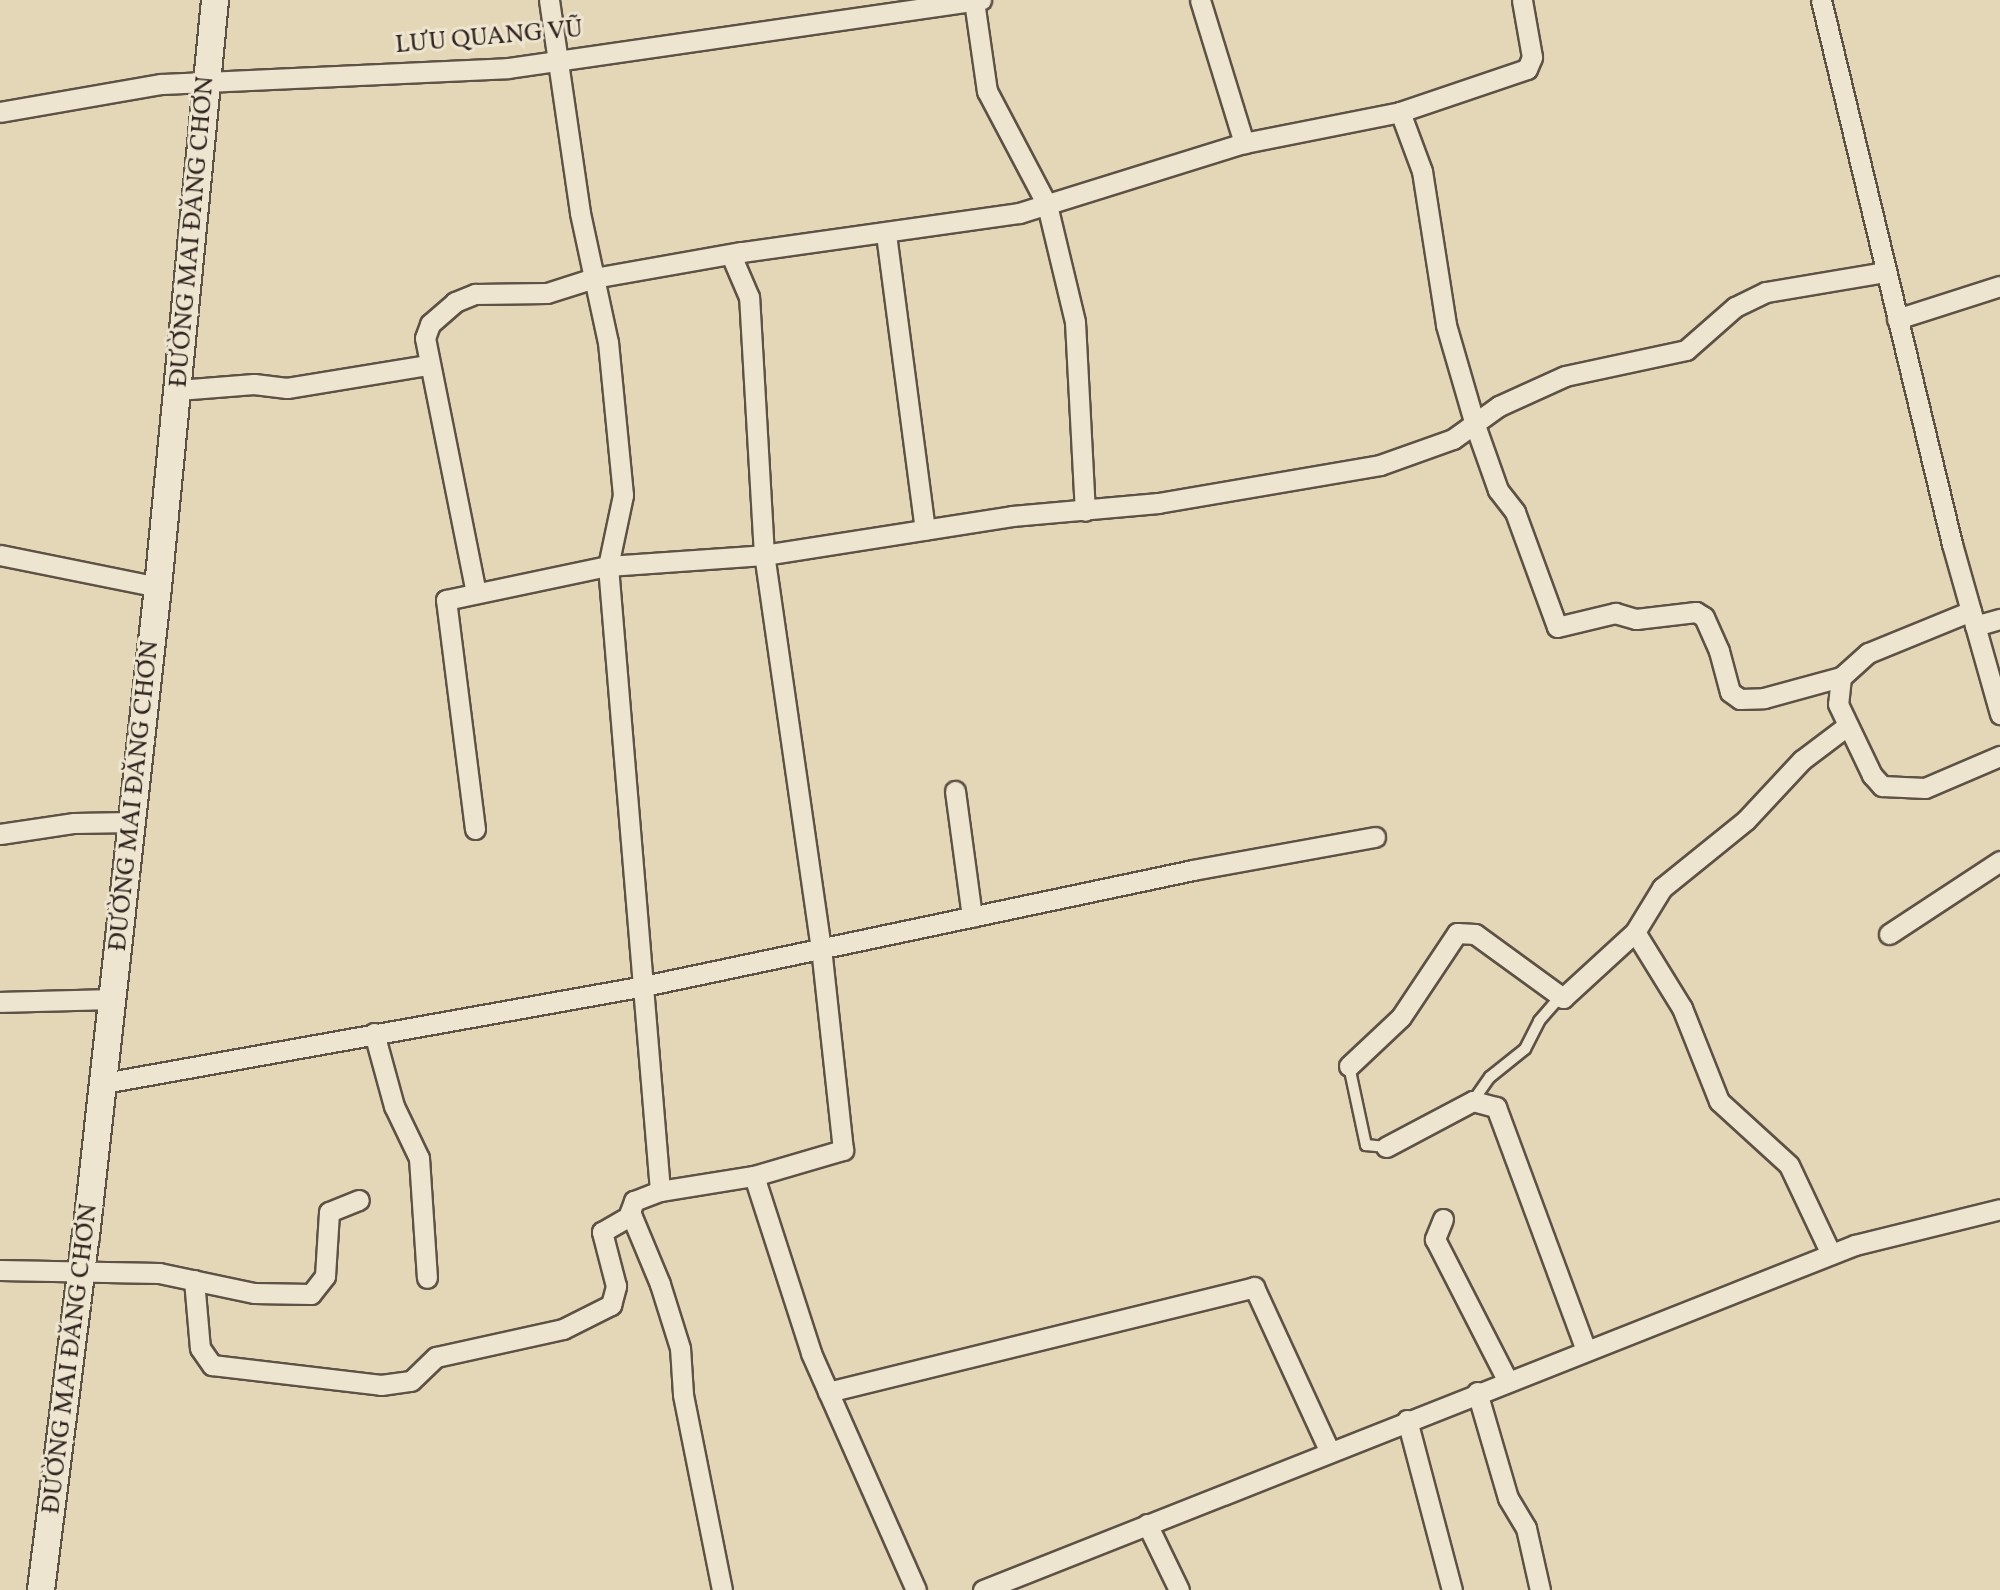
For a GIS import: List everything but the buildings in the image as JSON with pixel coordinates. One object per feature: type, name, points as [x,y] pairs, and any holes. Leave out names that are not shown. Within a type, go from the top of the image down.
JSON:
[{"type":"main road","name":"ĐƯỜNG MAI ĐĂNG CHƠN","points":[[41,1590],[104,1083],[158,587],[215,0]]},
{"type":"street","points":[[549,0],[594,278],[608,342],[623,495],[608,566],[660,1191]]},
{"type":"street","points":[[1200,0],[1244,143]]},
{"type":"street","points":[[476,593],[428,365],[427,328],[464,297],[547,293],[594,278],[731,255],[886,234],[1047,205],[1244,143],[1400,112],[1527,69],[1532,57],[1522,0]]},
{"type":"street","points":[[1822,0],[1885,272],[1973,618],[2000,713]]},
{"type":"street","name":"LƯU QUANG VŨ","points":[[0,112],[206,80],[508,68],[977,1]]},
{"type":"street","points":[[977,1],[987,91],[1047,205],[1075,322],[1085,511]]},
{"type":"street","points":[[1400,112],[1422,172],[1446,325],[1475,425],[1498,490],[1515,512],[1557,627],[1615,614],[1636,619],[1696,612],[1704,617],[1719,651],[1730,691],[1740,699],[1764,698],[1840,677],[1868,653],[1973,618],[2000,619]]},
{"type":"street","points":[[886,234],[925,530]]},
{"type":"street","points":[[722,1590],[683,1394],[680,1348],[631,1215],[634,1201],[660,1191],[754,1176],[843,1150],[821,949],[764,555],[750,297],[731,255]]},
{"type":"street","points":[[475,829],[446,600],[608,566],[764,555],[925,530],[1231,492],[1380,465],[1428,450],[1475,425],[1499,406],[1565,376],[1686,350],[1735,307],[1766,292],[1885,272]]},
{"type":"street","points":[[1897,319],[2000,286]]},
{"type":"street","points":[[178,390],[254,384],[287,388],[428,365]]},
{"type":"street","points":[[0,555],[158,587]]},
{"type":"street","points":[[1840,677],[1838,704],[1872,775],[1882,786],[1895,789],[1924,788],[2000,756]]},
{"type":"street","points":[[1349,1066],[1401,1017],[1457,933],[1475,934],[1560,997],[1568,998],[1635,932],[1662,888],[1751,814],[1802,760],[1847,726]]},
{"type":"street","points":[[955,791],[972,917]]},
{"type":"street","points":[[0,834],[74,823],[132,822]]},
{"type":"street","points":[[104,1083],[644,986],[1375,836]]},
{"type":"street","points":[[1889,934],[2000,861]]},
{"type":"street","points":[[1635,932],[1682,1008],[1719,1101],[1789,1165],[1832,1254]]},
{"type":"street","points":[[0,1002],[113,999]]},
{"type":"street","points":[[374,1033],[394,1106],[419,1158],[427,1278]]},
{"type":"street","points":[[1386,1147],[1473,1101],[1490,1102],[1501,1114],[1586,1350]]},
{"type":"street","points":[[754,1176],[828,1392],[916,1590]]},
{"type":"street","points":[[0,1270],[159,1273],[254,1293],[311,1294],[325,1276],[329,1212],[359,1200]]},
{"type":"street","points":[[983,1590],[1329,1450],[1832,1254],[2000,1209]]},
{"type":"street","points":[[194,1280],[200,1348],[212,1365],[381,1385],[411,1381],[436,1357],[563,1329],[611,1305],[616,1286],[602,1232],[631,1215]]},
{"type":"street","points":[[1443,1219],[1435,1239],[1507,1380]]},
{"type":"street","points":[[828,1392],[1254,1287],[1329,1450]]},
{"type":"street","points":[[1477,1392],[1504,1489],[1526,1528],[1540,1590]]},
{"type":"street","points":[[1408,1420],[1452,1590]]},
{"type":"street","points":[[1147,1524],[1179,1590]]},
{"type":"lane","points":[[1473,1101],[1490,1077],[1525,1049],[1539,1021],[1560,997]]},
{"type":"lane","points":[[1349,1066],[1366,1145],[1386,1147]]}]
